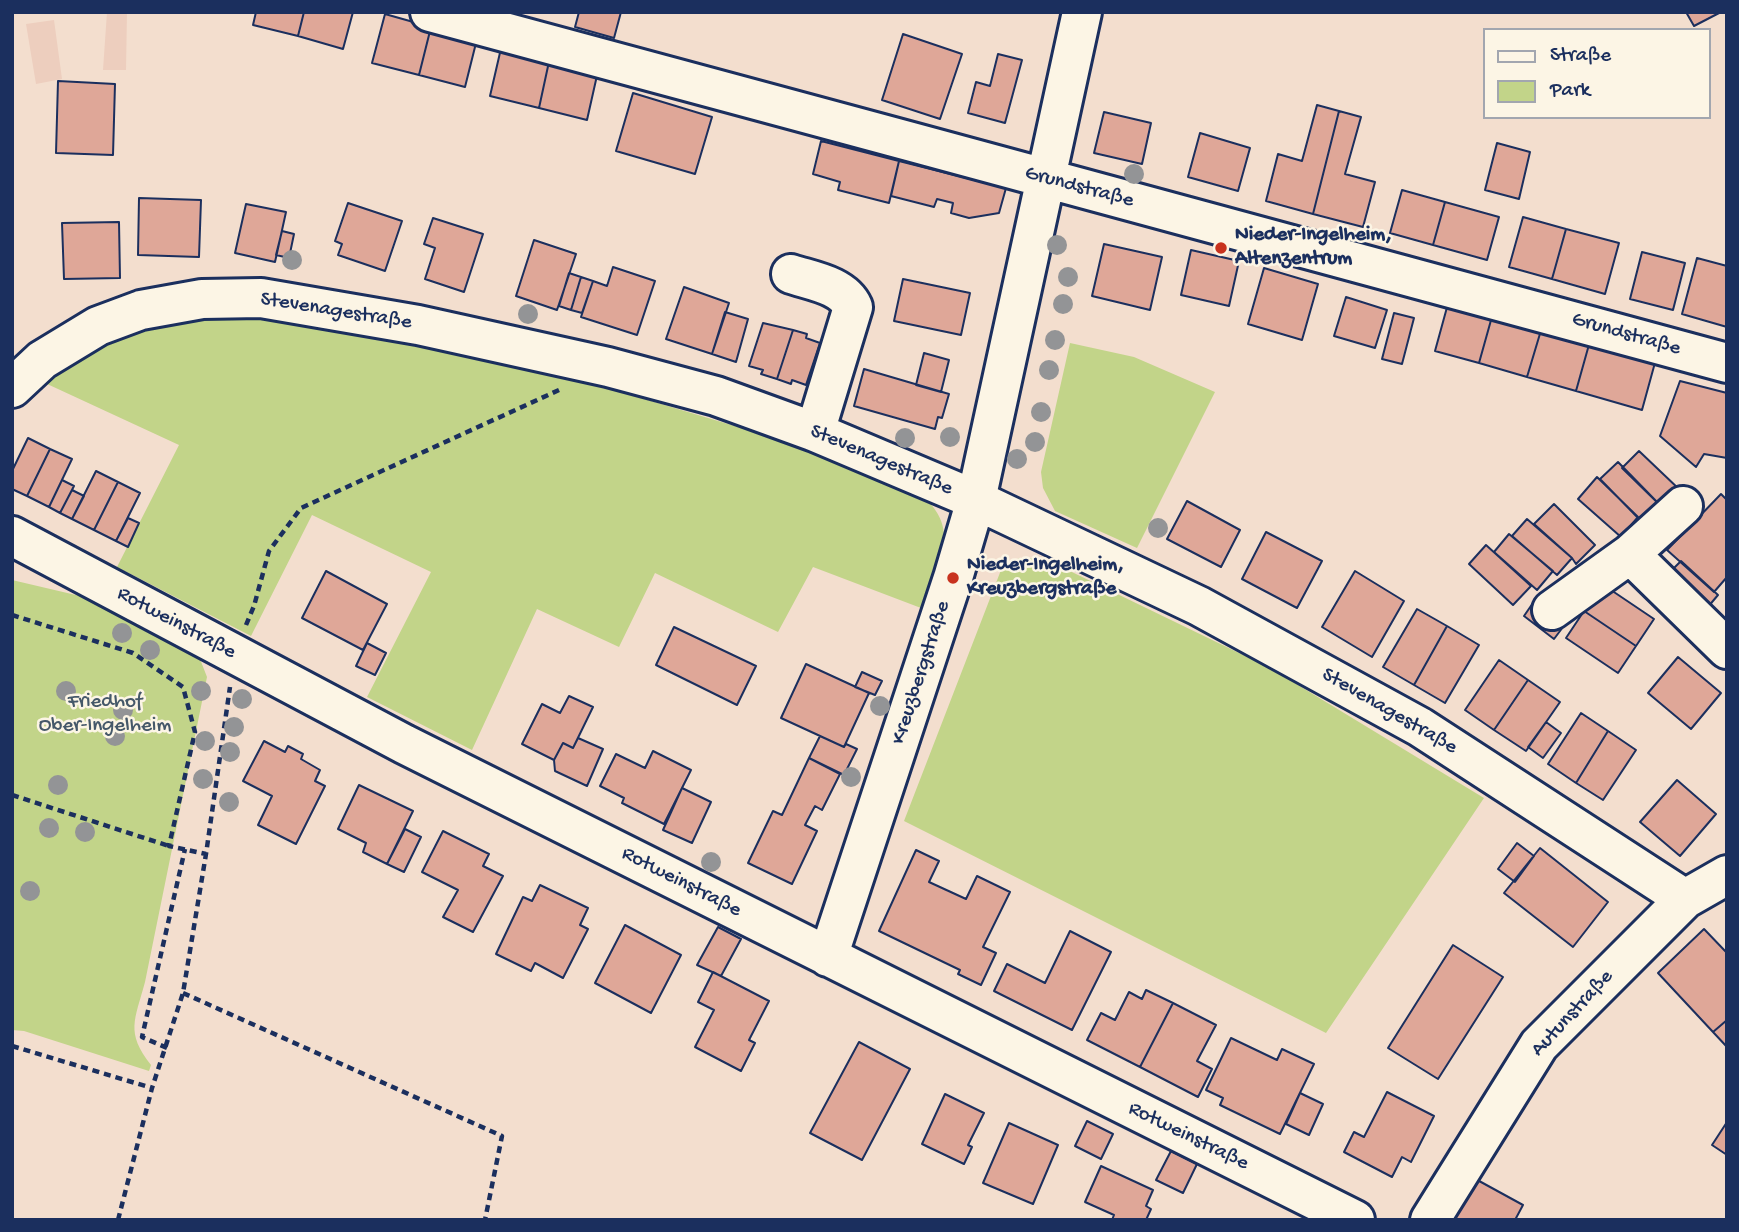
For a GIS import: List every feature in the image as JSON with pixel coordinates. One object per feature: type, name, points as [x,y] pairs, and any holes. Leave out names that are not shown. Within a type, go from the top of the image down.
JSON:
[{"type":"street","name":"Grundstraße","points":[[430,12],[1045,179],[1405,273],[1727,363]]},
{"type":"street","name":"Kreuzbergstraße","points":[[828,957],[953,578],[976,500],[1082,12]]},
{"type":"street","points":[[791,274],[837,289],[849,298],[853,307],[815,432]]},
{"type":"street","name":"Stevenagestraße","points":[[12,388],[42,360],[98,326],[141,310],[202,299],[261,298],[418,324],[607,367],[716,396],[815,432],[976,500],[1199,606],[1411,722],[1685,899]]},
{"type":"street","points":[[1552,610],[1630,554],[1684,506]]},
{"type":"street","name":"Rotweinstraße","points":[[12,536],[404,744],[1355,1220]]},
{"type":"street","points":[[1630,554],[1721,630]]},
{"type":"street","name":"Autunstraße","points":[[1430,1220],[1539,1045],[1685,899],[1727,875]]},
{"type":"path","points":[[118,1220],[152,1088],[183,993],[234,655],[254,606],[269,551],[301,508],[559,390]]},
{"type":"path","points":[[12,615],[133,653],[183,687],[195,732],[169,846]]},
{"type":"path","points":[[12,794],[169,846],[206,854]]},
{"type":"path","points":[[167,1048],[142,1037],[185,849]]},
{"type":"path","points":[[183,993],[502,1136],[485,1220]]},
{"type":"path","points":[[12,1046],[152,1088]]},
{"type":"shaded area","points":[[107,12],[127,12],[126,70],[103,70]]},
{"type":"shaded area","points":[[54,20],[62,79],[36,84],[26,24]]},
{"type":"green space","points":[[248,317],[403,338],[574,378],[755,432],[919,492],[939,516],[944,534],[921,608],[813,567],[778,632],[655,573],[619,647],[537,609],[472,750],[367,697],[431,572],[312,515],[251,636],[117,567],[179,445],[45,383],[106,345],[145,328],[183,320]]},
{"type":"green space","points":[[1070,343],[1134,357],[1215,392],[1137,548],[1055,511],[1043,488],[1041,472]]},
{"type":"green space","points":[[1019,558],[1043,558],[1270,668],[1484,798],[1326,1033],[904,821],[1001,570]]},
{"type":"green space","name":"Friedhof Ober-Ingelheim","points":[[12,580],[80,596],[200,659],[207,677],[134,1025],[138,1043],[151,1065],[149,1071],[24,1031],[12,1030]]},
{"type":"building","points":[[256,12],[304,12],[298,36],[253,25]]},
{"type":"building","points":[[304,12],[353,12],[343,49],[298,36]]},
{"type":"building","points":[[579,12],[621,12],[614,38],[575,27]]},
{"type":"building","points":[[1686,12],[1721,12],[1694,26]]},
{"type":"building","points":[[385,14],[431,27],[419,75],[372,63]]},
{"type":"building","points":[[431,27],[477,39],[465,87],[419,75]]},
{"type":"building","points":[[903,34],[962,54],[940,119],[882,100]]},
{"type":"building","points":[[502,44],[550,57],[539,108],[490,96]]},
{"type":"building","points":[[998,54],[1022,60],[1005,123],[968,113],[976,82],[990,86]]},
{"type":"building","points":[[550,57],[598,71],[587,120],[539,108]]},
{"type":"building","points":[[58,81],[115,84],[113,155],[56,153]]},
{"type":"building","points":[[633,93],[712,117],[695,174],[616,151]]},
{"type":"building","points":[[1317,105],[1339,111],[1313,214],[1266,201],[1278,154],[1302,161]]},
{"type":"building","points":[[1339,111],[1361,117],[1345,174],[1375,182],[1363,227],[1313,214]]},
{"type":"building","points":[[1104,112],[1151,123],[1142,164],[1094,153]]},
{"type":"building","points":[[1200,133],[1250,148],[1238,191],[1188,177]]},
{"type":"building","points":[[821,141],[899,161],[889,203],[838,190],[840,182],[813,174]]},
{"type":"building","points":[[1497,143],[1530,152],[1519,199],[1485,190]]},
{"type":"building","points":[[899,161],[1006,188],[999,213],[969,218],[951,213],[953,203],[937,199],[934,207],[891,196]]},
{"type":"building","points":[[1402,190],[1445,202],[1433,245],[1390,233]]},
{"type":"building","points":[[139,198],[201,200],[199,257],[138,255]]},
{"type":"building","points":[[1445,202],[1499,217],[1487,260],[1433,245]]},
{"type":"building","points":[[348,203],[402,221],[385,271],[338,255],[342,244],[335,241]]},
{"type":"building","points":[[246,204],[286,212],[275,262],[235,253]]},
{"type":"building","points":[[1523,217],[1566,229],[1552,279],[1509,267]]},
{"type":"building","points":[[433,218],[483,234],[464,292],[425,279],[435,248],[424,244]]},
{"type":"building","points":[[119,222],[120,278],[64,279],[62,223]]},
{"type":"building","points":[[1566,229],[1619,243],[1605,294],[1552,279]]},
{"type":"building","points":[[282,231],[294,234],[289,258],[276,255]]},
{"type":"building","points":[[534,240],[576,254],[557,310],[516,296]]},
{"type":"building","points":[[1104,244],[1162,257],[1150,310],[1092,296]]},
{"type":"building","points":[[1191,250],[1239,261],[1229,306],[1181,295]]},
{"type":"building","points":[[1642,252],[1685,263],[1673,310],[1630,299]]},
{"type":"building","points":[[1697,258],[1727,266],[1727,327],[1682,314]]},
{"type":"building","points":[[613,267],[655,281],[637,335],[581,317],[593,281],[607,286]]},
{"type":"building","points":[[1264,268],[1318,284],[1302,340],[1248,324]]},
{"type":"building","points":[[569,273],[581,277],[571,310],[559,306]]},
{"type":"building","points":[[581,277],[593,281],[582,313],[571,310]]},
{"type":"building","points":[[903,279],[970,293],[961,335],[894,321]]},
{"type":"building","points":[[684,287],[729,303],[712,354],[666,339]]},
{"type":"building","points":[[1346,297],[1387,310],[1375,348],[1334,336]]},
{"type":"building","points":[[1449,300],[1493,313],[1479,363],[1435,351]]},
{"type":"building","points":[[725,312],[748,319],[736,362],[712,354]]},
{"type":"building","points":[[1394,313],[1414,318],[1402,364],[1382,359]]},
{"type":"building","points":[[1493,313],[1542,327],[1527,377],[1479,363]]},
{"type":"building","points":[[763,323],[793,330],[777,379],[761,374],[763,370],[749,366]]},
{"type":"building","points":[[1542,327],[1590,341],[1576,391],[1527,377]]},
{"type":"building","points":[[793,330],[807,334],[806,338],[820,343],[806,385],[777,379]]},
{"type":"building","points":[[1590,341],[1656,359],[1642,410],[1576,391]]},
{"type":"building","points":[[924,353],[949,360],[941,392],[916,385]]},
{"type":"building","points":[[864,369],[949,394],[942,418],[938,417],[935,429],[854,406]]},
{"type":"building","points":[[1680,381],[1727,393],[1727,458],[1704,454],[1696,467],[1660,436]]},
{"type":"building","points":[[28,438],[50,449],[27,496],[12,489],[12,471]]},
{"type":"building","points":[[50,449],[72,459],[49,507],[27,496]]},
{"type":"building","points":[[1639,451],[1681,491],[1664,509],[1622,468]]},
{"type":"building","points":[[1618,462],[1659,504],[1642,522],[1600,479]]},
{"type":"building","points":[[96,471],[118,482],[94,530],[72,519]]},
{"type":"building","points":[[1597,477],[1638,517],[1621,537],[1578,499]]},
{"type":"building","points":[[62,480],[74,486],[60,513],[49,507]]},
{"type":"building","points":[[118,482],[140,493],[116,541],[94,530]]},
{"type":"building","points":[[72,490],[84,496],[72,519],[60,513]]},
{"type":"building","points":[[1721,494],[1727,500],[1727,577],[1714,592],[1667,550]]},
{"type":"building","points":[[1187,501],[1240,530],[1221,567],[1167,539]]},
{"type":"building","points":[[1554,504],[1595,545],[1576,564],[1534,524]]},
{"type":"building","points":[[128,518],[139,523],[128,547],[116,541]]},
{"type":"building","points":[[1527,519],[1572,558],[1557,575],[1512,536]]},
{"type":"building","points":[[1266,532],[1322,561],[1297,608],[1242,579]]},
{"type":"building","points":[[1509,534],[1553,571],[1537,590],[1494,552]]},
{"type":"building","points":[[1486,545],[1531,586],[1513,605],[1469,564]]},
{"type":"building","points":[[1681,561],[1718,595],[1702,614],[1664,578]]},
{"type":"building","points":[[326,571],[387,604],[363,650],[302,618]]},
{"type":"building","points":[[1355,571],[1404,601],[1372,657],[1322,627]]},
{"type":"building","points":[[1602,584],[1654,619],[1636,646],[1584,611]]},
{"type":"building","points":[[1535,600],[1566,623],[1554,639],[1524,616]]},
{"type":"building","points":[[1417,609],[1447,626],[1414,685],[1383,667]]},
{"type":"building","points":[[1584,611],[1636,646],[1618,673],[1566,638]]},
{"type":"building","points":[[1447,626],[1479,645],[1445,703],[1414,685]]},
{"type":"building","points":[[674,627],[756,666],[737,705],[656,665]]},
{"type":"building","points":[[367,643],[386,653],[375,675],[356,666]]},
{"type":"building","points":[[1678,657],[1721,693],[1691,729],[1648,693]]},
{"type":"building","points":[[1499,660],[1528,680],[1494,730],[1465,710]]},
{"type":"building","points":[[806,664],[869,693],[844,747],[781,718]]},
{"type":"building","points":[[862,672],[882,681],[875,695],[855,687]]},
{"type":"building","points":[[1528,680],[1560,702],[1526,751],[1494,730]]},
{"type":"building","points":[[569,696],[593,707],[573,748],[563,743],[554,760],[522,744],[542,704],[560,713]]},
{"type":"building","points":[[1581,713],[1608,731],[1576,783],[1548,764]]},
{"type":"building","points":[[1546,722],[1561,733],[1543,758],[1528,747]]},
{"type":"building","points":[[1608,731],[1636,750],[1603,800],[1576,783]]},
{"type":"building","points":[[820,736],[844,747],[846,744],[857,749],[844,775],[809,758]]},
{"type":"building","points":[[578,738],[603,749],[587,786],[555,771],[554,760],[563,743],[573,748]]},
{"type":"building","points":[[264,741],[285,752],[288,746],[303,754],[301,759],[320,770],[315,781],[325,786],[296,844],[258,825],[272,796],[243,781]]},
{"type":"building","points":[[653,751],[691,770],[664,824],[622,803],[624,798],[600,786],[616,754],[645,768]]},
{"type":"building","points":[[809,758],[840,774],[822,810],[815,806],[805,825],[817,831],[792,884],[748,863],[773,811],[782,815]]},
{"type":"building","points":[[1677,780],[1716,814],[1680,856],[1640,822]]},
{"type":"building","points":[[359,785],[413,811],[387,864],[363,852],[366,843],[338,829]]},
{"type":"building","points":[[682,788],[711,802],[692,843],[663,830]]},
{"type":"building","points":[[405,829],[421,837],[404,872],[387,864]]},
{"type":"building","points":[[443,831],[489,854],[483,866],[503,876],[473,932],[443,917],[458,890],[422,872]]},
{"type":"building","points":[[1517,843],[1534,856],[1515,882],[1498,869]]},
{"type":"building","points":[[1540,848],[1608,902],[1573,947],[1504,893]]},
{"type":"building","points":[[916,850],[939,861],[929,882],[966,899],[977,876],[1010,892],[983,947],[996,953],[981,985],[958,974],[960,970],[879,931]]},
{"type":"building","points":[[540,885],[588,908],[580,925],[588,929],[563,978],[535,963],[531,971],[496,954],[523,897],[532,901]]},
{"type":"building","points":[[625,925],[681,955],[651,1013],[595,983]]},
{"type":"building","points":[[718,927],[741,939],[721,976],[697,965]]},
{"type":"building","points":[[1704,929],[1727,953],[1727,1020],[1713,1032],[1658,973]]},
{"type":"building","points":[[1070,931],[1111,952],[1072,1030],[994,991],[1007,964],[1045,983]]},
{"type":"building","points":[[1453,945],[1503,977],[1438,1079],[1388,1048]]},
{"type":"building","points":[[713,972],[769,1001],[749,1040],[755,1043],[741,1071],[695,1047],[714,1010],[698,1002]]},
{"type":"building","points":[[1146,990],[1173,1003],[1140,1067],[1087,1040],[1101,1013],[1115,1020],[1129,992],[1142,999]]},
{"type":"building","points":[[1173,1003],[1216,1025],[1197,1061],[1212,1069],[1198,1097],[1140,1067]]},
{"type":"building","points":[[1727,1020],[1727,1047],[1713,1032]]},
{"type":"building","points":[[1231,1038],[1277,1060],[1282,1049],[1314,1064],[1280,1134],[1220,1105],[1223,1098],[1206,1090]]},
{"type":"building","points":[[859,1042],[910,1069],[862,1160],[810,1133]]},
{"type":"building","points":[[1387,1092],[1434,1116],[1411,1162],[1402,1157],[1392,1177],[1344,1152],[1354,1132],[1364,1137]]},
{"type":"building","points":[[1300,1093],[1323,1104],[1309,1135],[1286,1124]]},
{"type":"building","points":[[945,1094],[984,1113],[968,1145],[972,1147],[964,1164],[922,1144]]},
{"type":"building","points":[[1087,1121],[1113,1134],[1101,1159],[1075,1146]]},
{"type":"building","points":[[1727,1122],[1727,1155],[1712,1145]]},
{"type":"building","points":[[1009,1123],[1058,1145],[1033,1204],[983,1183]]},
{"type":"building","points":[[1171,1151],[1197,1164],[1183,1193],[1156,1180]]},
{"type":"building","points":[[1101,1166],[1153,1190],[1146,1206],[1151,1209],[1146,1220],[1112,1220],[1114,1215],[1085,1202]]},
{"type":"building","points":[[1470,1176],[1523,1205],[1515,1220],[1446,1220]]},
{"type":"place","name":"Nieder-Ingelheim, Altenzentrum","points":[[1221,248]]},
{"type":"place","name":"Nieder-Ingelheim, Kreuzbergstraße","points":[[953,578]]}]
